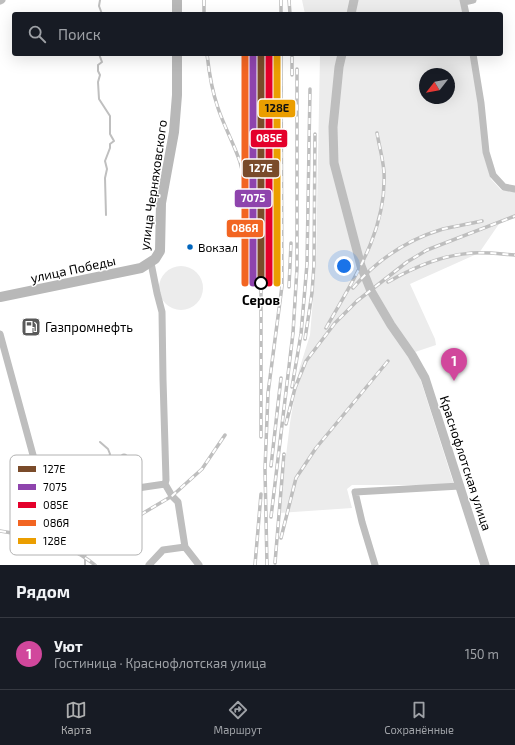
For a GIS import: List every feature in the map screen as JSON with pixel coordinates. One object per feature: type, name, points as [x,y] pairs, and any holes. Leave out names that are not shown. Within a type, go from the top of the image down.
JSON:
[{"type":"main road","points":[[176,0],[177,12]]},
{"type":"main road","name":"улица Черняховского","points":[[151,263],[160,251],[161,203],[174,132],[177,95],[177,56]]},
{"type":"main road","name":"улица Победы","points":[[0,297],[141,268],[151,263]]},
{"type":"street","points":[[351,12],[354,0]]},
{"type":"street","points":[[466,12],[464,1],[474,0]]},
{"type":"street","name":"Краснофлотская улица","points":[[342,56],[333,126],[334,163],[359,258],[371,291],[425,378],[485,565]]},
{"type":"street","points":[[473,56],[481,103],[486,152],[493,176],[504,187],[515,189]]},
{"type":"street","name":"улица Черняховского","points":[[151,263],[156,292],[162,312],[165,484]]},
{"type":"street","points":[[0,334],[33,455]]},
{"type":"street","points":[[142,487],[165,484],[172,496],[178,502],[185,547],[199,565]]},
{"type":"street","points":[[375,565],[355,492],[460,486]]},
{"type":"street","points":[[148,565],[163,550],[185,547]]},
{"type":"shaded area","points":[[302,0],[473,0],[464,2],[466,12],[305,12]]},
{"type":"shaded area","points":[[320,56],[473,56],[484,156],[491,179],[501,190],[515,192],[515,217],[501,221],[479,253],[410,284],[435,339],[436,345],[409,354],[420,378],[454,485],[352,485],[347,489],[352,508],[279,513],[290,423],[299,370],[310,335],[316,264]]},
{"type":"shaded area","points":[[177,266],[185,266],[197,272],[203,284],[203,292],[197,304],[185,310],[177,310],[165,304],[159,292],[159,284],[165,272]]},
{"type":"waterway","points":[[100,0],[99,6],[101,12]]},
{"type":"waterway","points":[[100,56],[102,62],[98,65],[100,75],[98,82],[99,99],[110,116],[110,134],[114,141],[110,144],[105,161],[107,169],[105,178],[106,215]]},
{"type":"waterway","points":[[100,442],[108,449],[110,455]]},
{"type":"waterway","points":[[85,555],[85,565]]},
{"type":"railway","points":[[204,0],[204,12]]},
{"type":"railway","points":[[281,0],[281,12]]},
{"type":"railway","points":[[289,0],[290,12]]},
{"type":"railway","points":[[207,56],[216,102],[223,122],[238,155],[243,173],[248,204],[250,247]]},
{"type":"railway","points":[[267,565],[265,469],[268,393],[282,286],[281,56]]},
{"type":"railway","points":[[292,56],[292,75]]},
{"type":"railway","points":[[271,517],[293,333],[297,268],[297,69]]},
{"type":"railway","points":[[292,387],[301,334],[307,264],[310,89]]},
{"type":"railway","points":[[326,328],[357,273],[374,235],[380,215],[384,172],[377,133]]},
{"type":"railway","points":[[305,339],[312,293],[314,265],[315,134]]},
{"type":"railway","points":[[286,424],[295,388],[306,361],[335,323],[357,301],[407,262],[427,250],[515,216]]},
{"type":"railway","points":[[353,288],[382,260],[405,245],[443,229],[482,221]]},
{"type":"railway","points":[[289,287],[291,243]]},
{"type":"railway","points":[[388,282],[408,271],[450,256],[477,253],[515,255]]},
{"type":"railway","points":[[261,283],[261,437]]},
{"type":"railway","points":[[281,538],[296,478],[316,448],[388,361]]},
{"type":"railway","points":[[271,466],[281,378]]},
{"type":"railway","points":[[142,514],[172,496],[202,469],[225,435]]},
{"type":"railway","points":[[275,563],[284,454]]},
{"type":"railway","points":[[255,565],[261,494]]},
{"type":"railway","points":[[0,531],[10,533]]},
{"type":"railway","points":[[81,555],[95,565]]},
{"type":"transit line","name":"086Я","points":[[245,56],[245,283]]},
{"type":"transit line","name":"7075","points":[[253,56],[253,283]]},
{"type":"transit line","name":"127Е","points":[[261,56],[261,283]]},
{"type":"transit line","name":"085Е","points":[[269,56],[269,283]]},
{"type":"transit line","name":"128Е","points":[[277,56],[277,283]]},
{"type":"place","name":"Вокзал","points":[[190,247]]},
{"type":"place","name":"Серов","points":[[261,283]]},
{"type":"place","name":"Газпромнефть","points":[[31,327]]},
{"type":"place","name":"Уют","points":[[454,381]]}]
